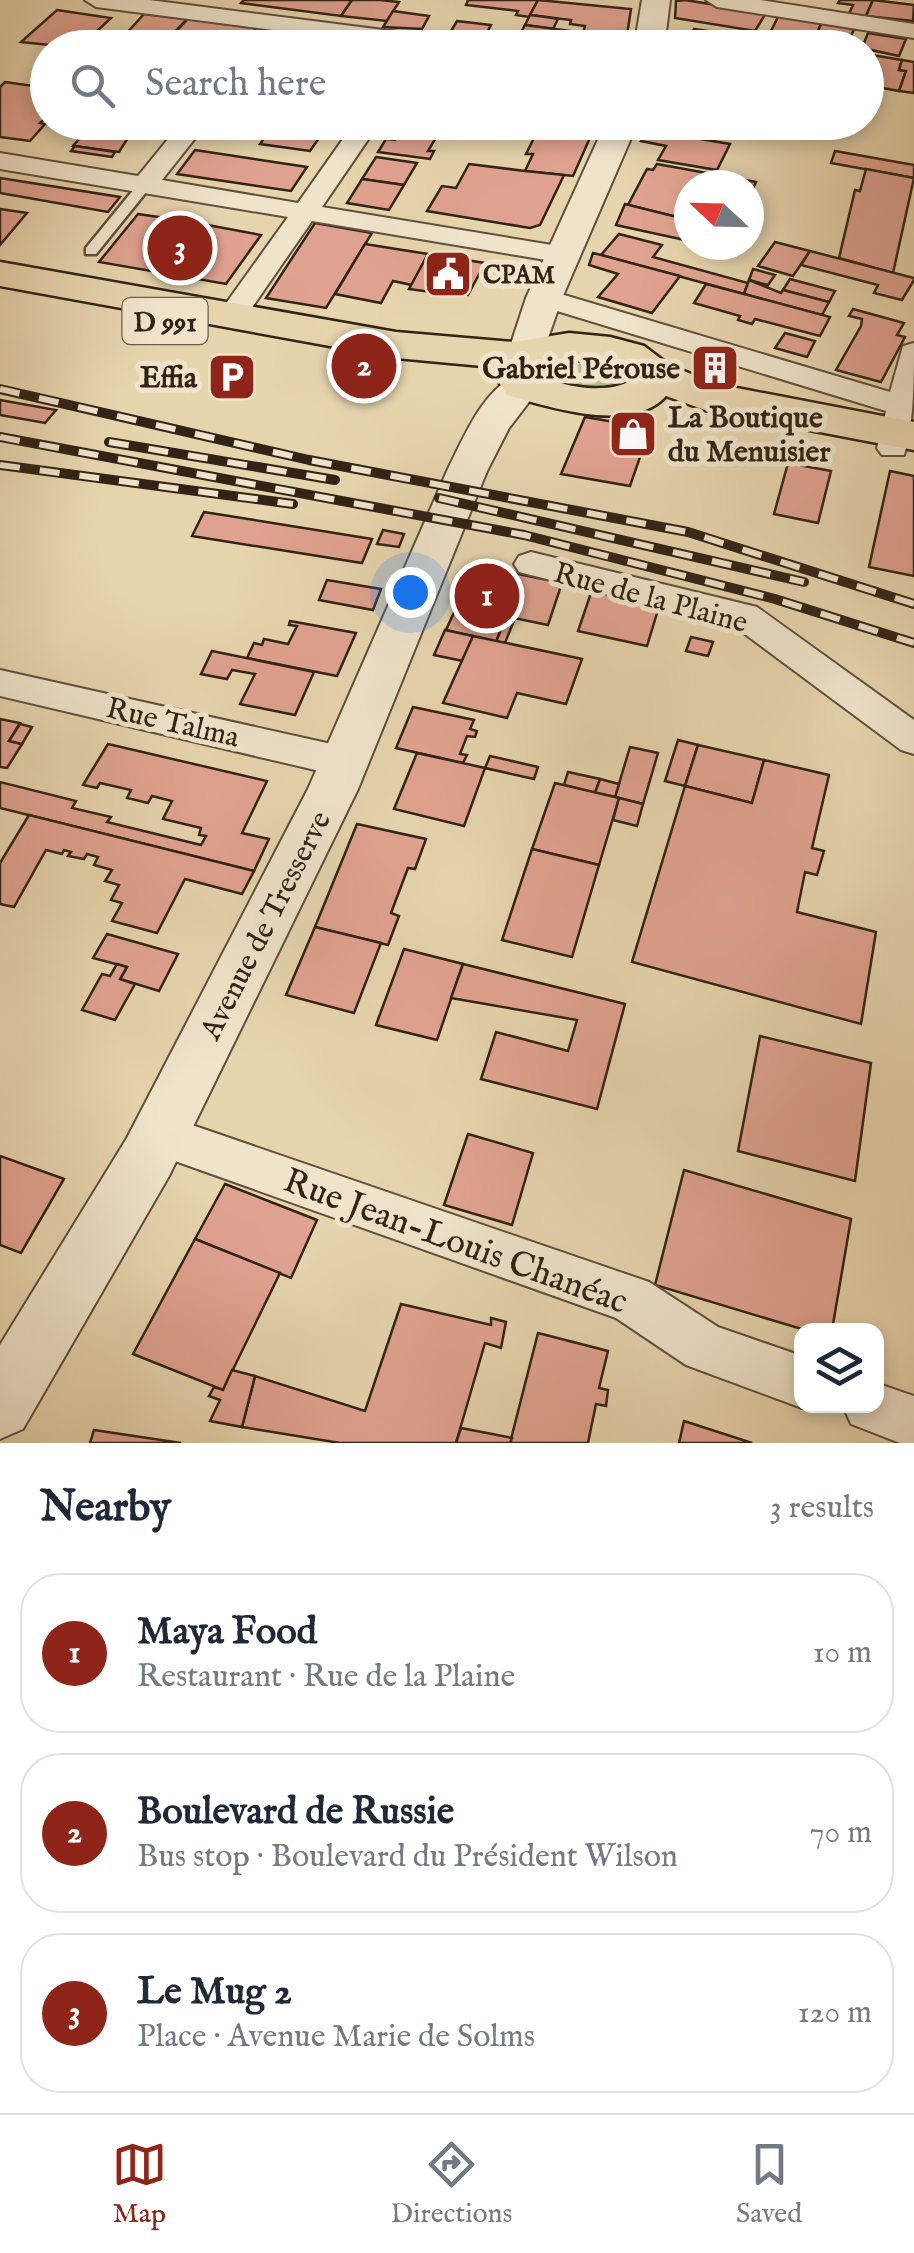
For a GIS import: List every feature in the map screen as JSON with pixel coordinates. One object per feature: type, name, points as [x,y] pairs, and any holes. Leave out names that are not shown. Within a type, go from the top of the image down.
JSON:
[{"type":"main road","name":"D 991","points":[[0,274],[59,294],[516,379]]},
{"type":"main road","name":"D 991","points":[[0,294],[59,294],[232,316],[396,344],[516,379]]},
{"type":"main road","points":[[516,379],[552,346],[629,355],[648,366],[642,387]]},
{"type":"main road","points":[[516,379],[594,400],[642,387],[904,435]]},
{"type":"street","points":[[96,0],[162,4],[327,30]]},
{"type":"street","points":[[652,30],[656,0]]},
{"type":"street","points":[[717,0],[914,32]]},
{"type":"street","points":[[271,30],[277,22]]},
{"type":"street","points":[[144,186],[181,140]]},
{"type":"street","points":[[232,316],[355,140]]},
{"type":"street","name":"Avenue de Tresserve","points":[[0,1406],[160,1135],[345,762],[438,537],[516,379],[544,298],[614,140]]},
{"type":"street","points":[[0,162],[564,255]]},
{"type":"street","points":[[544,298],[595,349]]},
{"type":"street","points":[[544,298],[904,435],[914,352]]},
{"type":"street","name":"Rue de la Plaine","points":[[531,564],[746,616],[914,740]]},
{"type":"street","name":"Rue Talma","points":[[0,683],[345,762]]},
{"type":"street","name":"Rue Jean-Louis Chanéac","points":[[160,1135],[631,1299],[704,1347],[794,1379]]},
{"type":"street","points":[[884,1411],[914,1422]]},
{"type":"lane","points":[[90,251],[144,186]]},
{"type":"green space","points":[[548,353],[631,367],[633,387],[610,395],[536,379],[531,364]]},
{"type":"building","points":[[352,0],[341,16],[241,3]]},
{"type":"building","points":[[352,0],[399,2],[387,21],[341,16]]},
{"type":"building","points":[[468,0],[538,0],[529,17],[516,15],[518,11],[466,5]]},
{"type":"building","points":[[538,0],[631,9],[628,30],[584,30],[585,26],[570,24],[571,20],[530,15]]},
{"type":"building","points":[[873,0],[865,19],[848,16],[853,5],[838,3]]},
{"type":"building","points":[[873,0],[914,5],[913,21],[866,16]]},
{"type":"building","points":[[676,1],[766,13],[756,30],[749,30],[675,18]]},
{"type":"building","points":[[57,10],[111,18],[98,30],[34,30]]},
{"type":"building","points":[[393,11],[429,16],[422,29],[383,27]]},
{"type":"building","points":[[144,14],[187,19],[177,30],[130,30]]},
{"type":"building","points":[[530,15],[558,19],[553,29],[525,25]]},
{"type":"building","points":[[779,15],[822,22],[818,30],[772,30]]},
{"type":"building","points":[[188,19],[256,28],[254,30],[177,30]]},
{"type":"building","points":[[457,21],[491,25],[488,30],[452,30]]},
{"type":"building","points":[[822,22],[855,27],[854,30],[818,30]]},
{"type":"building","points":[[525,25],[563,30],[522,30]]},
{"type":"building","points":[[884,36],[906,39],[899,56],[884,53]]},
{"type":"building","points":[[884,57],[902,60],[899,70],[906,71],[899,91],[884,88]]},
{"type":"building","points":[[902,60],[914,62],[914,93],[899,91],[906,71],[899,70]]},
{"type":"building","points":[[5,82],[30,85],[30,141],[0,137],[0,87]]},
{"type":"building","points":[[78,140],[127,140],[119,152],[73,146]]},
{"type":"building","points":[[263,140],[318,140],[310,151],[260,144]]},
{"type":"building","points":[[385,140],[434,140],[428,151],[434,151],[430,159],[378,152]]},
{"type":"building","points":[[533,140],[589,140],[573,176],[525,171],[533,154],[526,154]]},
{"type":"building","points":[[706,140],[730,144],[717,170],[658,160],[666,146],[641,141]]},
{"type":"building","points":[[75,146],[115,152],[112,157],[71,151]]},
{"type":"building","points":[[195,150],[307,167],[291,191],[177,174]]},
{"type":"building","points":[[835,151],[914,165],[914,178],[831,163]]},
{"type":"building","points":[[376,157],[417,163],[404,185],[362,179]]},
{"type":"building","points":[[469,164],[564,175],[540,225],[530,228],[427,211],[442,186],[456,188]]},
{"type":"building","points":[[657,164],[690,170],[674,170],[674,216],[628,205],[647,169],[653,170]]},
{"type":"building","points":[[866,169],[914,178],[893,273],[839,258],[855,190],[860,191]]},
{"type":"building","points":[[0,178],[120,197],[108,212],[0,193]]},
{"type":"building","points":[[362,179],[404,185],[389,210],[347,203]]},
{"type":"building","points":[[625,204],[674,216],[674,238],[616,225]]},
{"type":"building","points":[[0,209],[27,213],[0,245]]},
{"type":"building","points":[[138,214],[261,235],[226,284],[99,262]]},
{"type":"building","points":[[315,223],[372,233],[326,308],[266,298]]},
{"type":"building","points":[[619,234],[662,245],[653,257],[748,283],[744,294],[601,255]]},
{"type":"building","points":[[775,242],[810,251],[793,276],[758,266]]},
{"type":"building","points":[[365,244],[428,254],[412,285],[393,281],[381,303],[335,294]]},
{"type":"building","points":[[810,251],[914,280],[902,300],[874,293],[878,285],[801,265]]},
{"type":"building","points":[[593,253],[680,276],[652,313],[598,297],[618,274],[589,265]]},
{"type":"building","name":"CPAM","points":[[428,254],[485,263],[468,295],[458,294],[461,288],[442,285],[438,293],[409,289]]},
{"type":"building","points":[[753,269],[775,275],[768,285],[749,280]]},
{"type":"building","points":[[790,279],[835,291],[829,302],[783,290]]},
{"type":"building","points":[[749,280],[781,293],[783,290],[829,302],[822,315],[744,294]]},
{"type":"building","points":[[706,284],[830,317],[820,336],[755,319],[752,324],[738,320],[740,316],[694,303]]},
{"type":"building","points":[[853,309],[904,323],[897,335],[905,337],[881,382],[836,370],[861,326],[862,319],[849,316]]},
{"type":"building","points":[[785,333],[815,341],[807,357],[775,348]]},
{"type":"building","name":"Gabriel Pérouse","points":[[702,358],[733,363],[728,378],[697,373]]},
{"type":"building","points":[[0,400],[56,410],[45,423],[0,415]]},
{"type":"building","points":[[585,417],[650,428],[630,486],[561,474]]},
{"type":"building","points":[[788,463],[831,471],[818,523],[774,514]]},
{"type":"building","points":[[890,471],[914,476],[914,576],[869,567]]},
{"type":"building","points":[[204,512],[372,539],[362,563],[192,536]]},
{"type":"building","points":[[383,530],[404,534],[399,547],[377,544]]},
{"type":"building","points":[[484,567],[562,583],[548,625],[466,608]]},
{"type":"building","points":[[327,580],[381,589],[373,610],[319,600]]},
{"type":"building","points":[[594,584],[661,600],[647,646],[578,631]]},
{"type":"building","points":[[457,606],[506,617],[496,642],[446,630]]},
{"type":"building","points":[[506,617],[515,618],[505,643],[496,642]]},
{"type":"building","points":[[290,621],[356,633],[337,676],[247,658],[254,643],[262,645],[264,639],[288,644],[297,626],[289,625]]},
{"type":"building","points":[[445,630],[473,636],[463,661],[434,655]]},
{"type":"building","points":[[473,636],[582,659],[566,704],[517,693],[507,718],[443,703]]},
{"type":"building","points":[[691,637],[713,642],[708,656],[686,651]]},
{"type":"building","points":[[212,651],[314,672],[295,715],[240,704],[255,674],[232,670],[227,679],[201,674]]},
{"type":"building","points":[[413,707],[474,720],[470,729],[477,731],[475,737],[467,736],[460,754],[467,755],[463,763],[396,748]]},
{"type":"building","points":[[0,719],[20,723],[9,741],[22,744],[7,768],[0,767]]},
{"type":"building","points":[[20,724],[32,727],[22,744],[9,741]]},
{"type":"building","points":[[678,740],[698,745],[685,786],[665,781]]},
{"type":"building","points":[[108,744],[267,781],[242,833],[269,839],[254,871],[0,808],[0,782],[76,801],[72,808],[111,817],[107,822],[201,845],[206,836],[199,835],[201,828],[163,819],[172,801],[152,796],[148,803],[127,798],[131,790],[100,783],[97,788],[83,785]]},
{"type":"building","points":[[698,745],[764,760],[752,803],[685,786]]},
{"type":"building","points":[[630,747],[658,753],[643,804],[615,797]]},
{"type":"building","points":[[417,753],[485,768],[464,826],[394,809]]},
{"type":"building","points":[[490,756],[538,767],[534,779],[485,768]]},
{"type":"building","points":[[764,760],[829,775],[812,848],[824,851],[817,875],[805,872],[797,912],[876,932],[861,1024],[632,962],[685,786],[752,803]]},
{"type":"building","points":[[568,772],[600,779],[595,793],[564,785]]},
{"type":"building","points":[[600,779],[619,784],[615,797],[595,793]]},
{"type":"building","points":[[555,783],[619,798],[599,865],[532,849]]},
{"type":"building","points":[[619,798],[643,804],[637,826],[613,820]]},
{"type":"building","points":[[29,815],[254,871],[242,894],[185,879],[157,933],[112,921],[122,903],[111,900],[119,885],[105,881],[112,870],[94,865],[98,857],[87,854],[84,859],[68,856],[71,852],[64,850],[62,854],[46,850],[14,907],[0,904],[0,863]]},
{"type":"building","points":[[357,824],[426,839],[415,869],[408,868],[391,913],[399,916],[388,945],[315,927]]},
{"type":"building","points":[[532,849],[599,865],[572,957],[502,940]]},
{"type":"building","points":[[315,927],[381,943],[354,1013],[286,995]]},
{"type":"building","points":[[107,934],[178,954],[159,991],[120,979],[127,967],[93,958]]},
{"type":"building","points":[[404,949],[463,964],[437,1040],[376,1025]]},
{"type":"building","points":[[117,964],[127,967],[120,979],[135,984],[115,1020],[82,1010],[102,974],[110,976]]},
{"type":"building","points":[[463,964],[625,1004],[597,1109],[481,1079],[496,1032],[568,1051],[577,1020],[451,998]]},
{"type":"building","points":[[760,1036],[871,1063],[855,1181],[738,1151]]},
{"type":"building","points":[[468,1134],[533,1153],[512,1225],[444,1205]]},
{"type":"building","points":[[0,1156],[64,1179],[21,1253],[0,1245]]},
{"type":"building","points":[[684,1170],[851,1219],[833,1323],[794,1323],[794,1327],[655,1285]]},
{"type":"building","points":[[225,1184],[317,1220],[291,1278],[195,1239]]},
{"type":"building","points":[[195,1239],[280,1273],[223,1390],[133,1354]]},
{"type":"building","points":[[401,1304],[491,1325],[491,1318],[506,1322],[501,1348],[485,1343],[456,1443],[340,1443],[242,1427],[255,1376],[365,1411]]},
{"type":"building","points":[[538,1333],[608,1351],[599,1388],[608,1390],[606,1406],[596,1404],[588,1443],[510,1443]]},
{"type":"building","points":[[232,1370],[255,1376],[242,1427],[210,1421],[220,1400],[209,1396],[214,1387],[223,1390]]},
{"type":"building","points":[[684,1421],[752,1443],[679,1443]]},
{"type":"building","points":[[461,1428],[512,1438],[510,1443],[456,1443]]},
{"type":"building","points":[[94,1430],[181,1443],[90,1443]]},
{"type":"railway","points":[[0,389],[309,460],[688,532],[914,604]]},
{"type":"railway","points":[[0,437],[524,535],[775,599],[914,643]]},
{"type":"railway","points":[[109,442],[335,480]]},
{"type":"railway","points":[[0,465],[293,504]]},
{"type":"railway","points":[[439,498],[804,582]]},
{"type":"place","name":"Le Mug 2","points":[[180,248]]},
{"type":"place","name":"CPAM","points":[[448,274]]},
{"type":"place","name":"Boulevard de Russie","points":[[364,366]]},
{"type":"place","name":"Gabriel Pérouse","points":[[715,368]]},
{"type":"place","name":"Effia","points":[[232,377]]},
{"type":"place","name":"La Boutique du Menuisier","points":[[633,434]]},
{"type":"place","name":"Maya Food","points":[[487,596]]}]
